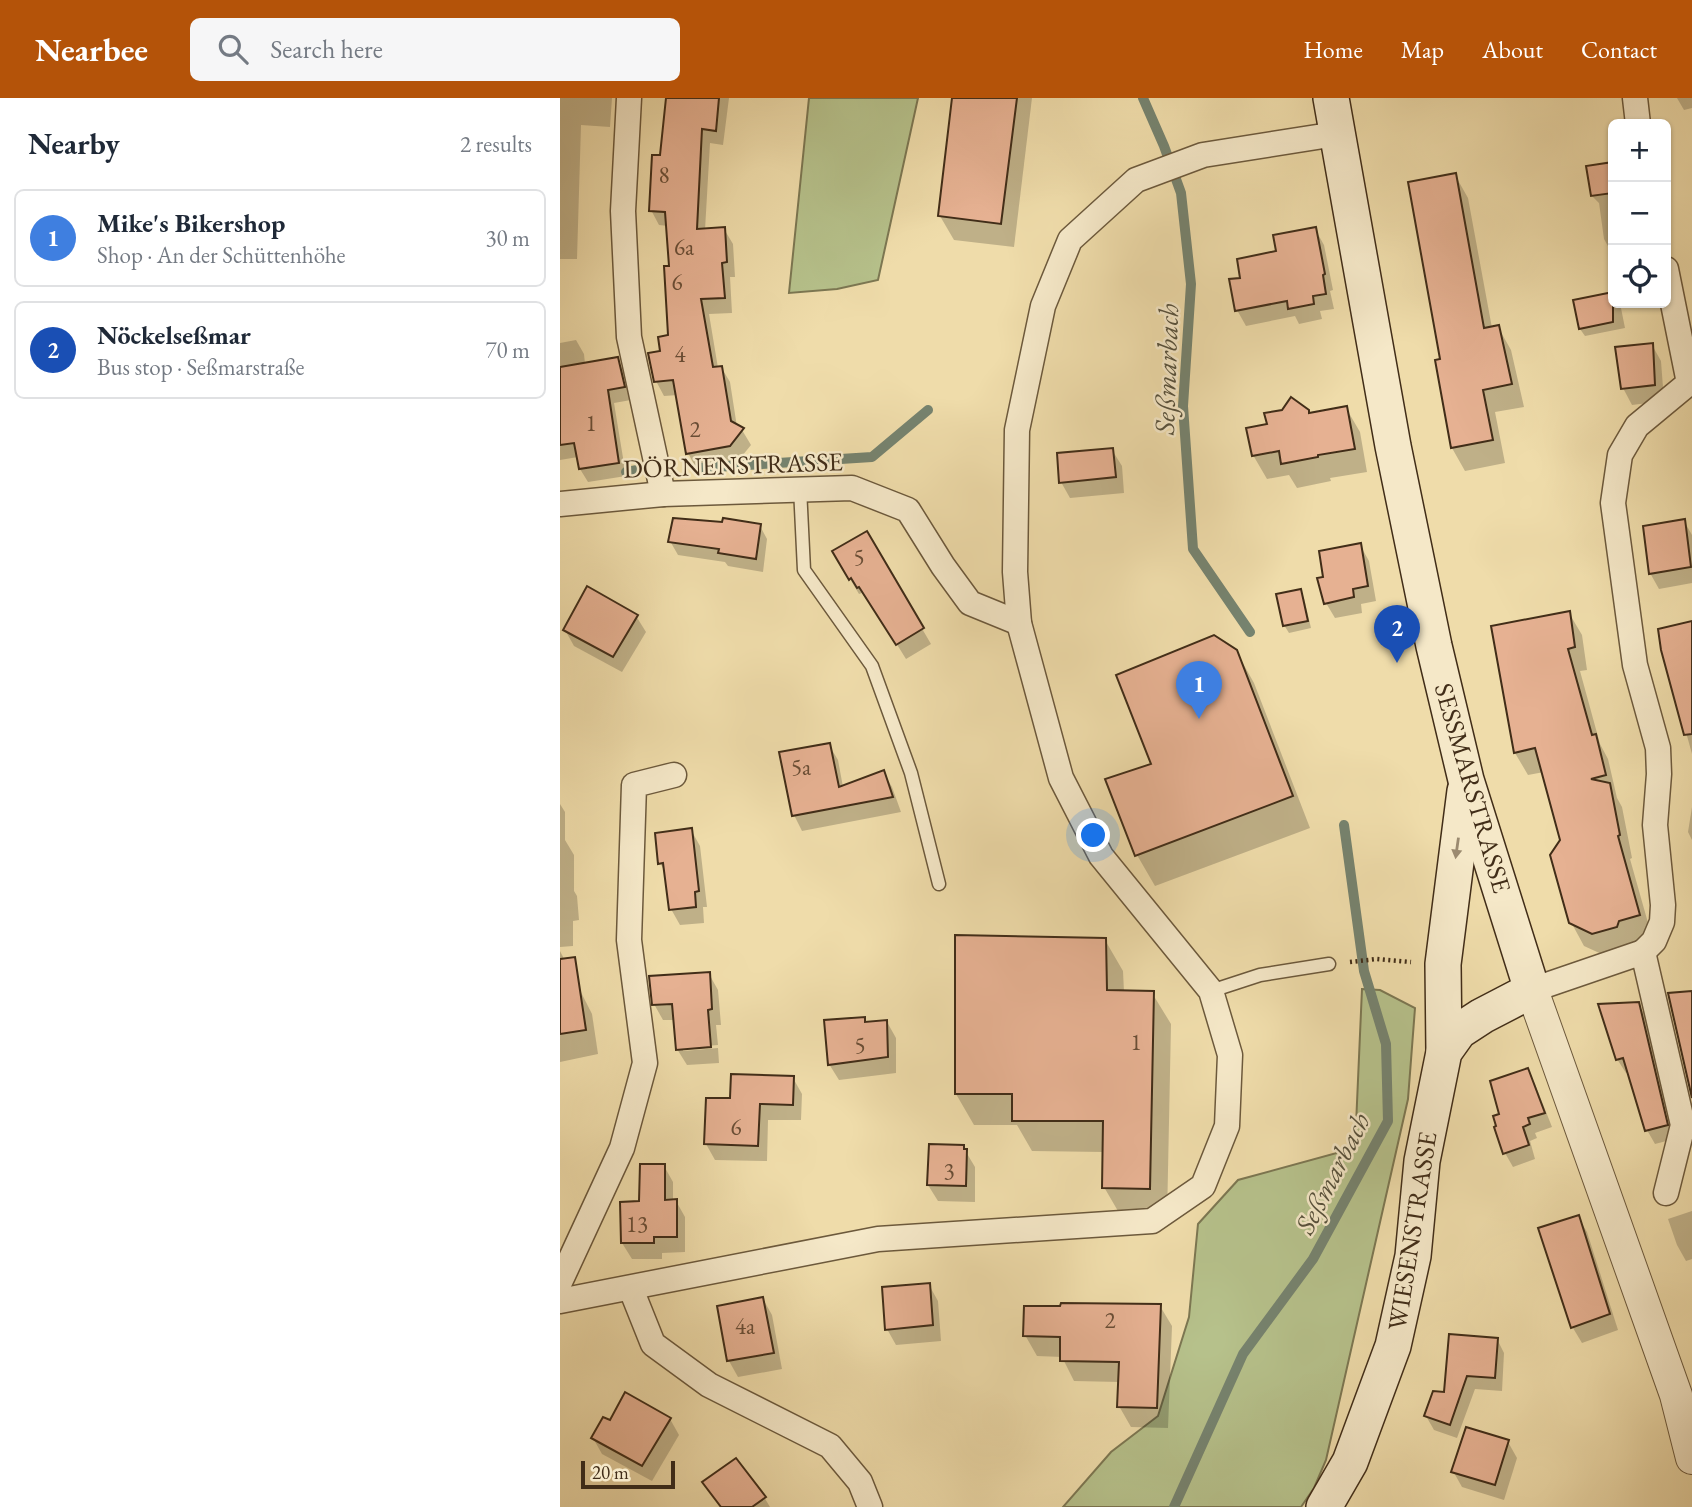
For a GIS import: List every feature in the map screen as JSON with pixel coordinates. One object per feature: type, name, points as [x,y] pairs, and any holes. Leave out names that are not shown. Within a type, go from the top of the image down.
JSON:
[{"type":"main road","name":"SESSMARSTRASSE","points":[[1331,98],[1393,446],[1434,646],[1466,780],[1532,990]]},
{"type":"main road","points":[[1444,1052],[1443,964],[1466,780]]},
{"type":"main road","name":"WIESENSTRASSE","points":[[1324,1507],[1350,1462],[1393,1346],[1413,1256],[1422,1161],[1444,1052],[1459,1031],[1532,990]]},
{"type":"street","points":[[629,98],[623,211],[629,337],[663,494]]},
{"type":"street","points":[[1635,98],[1637,119]]},
{"type":"street","points":[[560,1301],[878,1238],[1152,1221],[1203,1186],[1227,1126],[1230,1055],[1211,991],[1101,856],[1061,778],[1019,623],[1015,572],[1017,430],[1043,306],[1069,240],[1136,180],[1203,155],[1336,134]]},
{"type":"street","points":[[1532,990],[1643,953],[1654,941],[1662,922],[1663,905],[1654,825],[1659,774],[1658,748],[1635,664],[1613,503],[1620,455],[1637,426],[1690,381],[1671,292]]},
{"type":"street","name":"DÖRNENSTRASSE","points":[[560,505],[663,494],[852,488],[908,510],[970,603],[1019,623]]},
{"type":"street","points":[[560,1282],[622,1148],[645,1063],[629,940],[634,785],[674,775]]},
{"type":"street","points":[[1643,953],[1684,1125],[1666,1193]]},
{"type":"street","name":"SESSMARSTRASSE","points":[[1532,990],[1676,1395],[1692,1458]]},
{"type":"street","points":[[631,1289],[653,1344],[709,1385],[830,1446],[860,1482],[870,1507]]},
{"type":"lane","points":[[800,488],[804,570],[872,666],[911,773],[939,884]]},
{"type":"lane","points":[[1211,991],[1260,975],[1329,964]]},
{"type":"green space","points":[[809,98],[918,98],[878,280],[837,289],[789,293]]},
{"type":"green space","points":[[1362,989],[1380,990],[1415,1008],[1408,1099],[1326,1460],[1314,1488],[1301,1507],[1063,1507],[1111,1452],[1158,1416],[1189,1317],[1198,1224],[1238,1180],[1355,1148]]},
{"type":"building","points":[[666,98],[719,98],[716,131],[702,129],[697,229],[725,227],[727,262],[722,263],[725,298],[701,299],[713,367],[722,366],[731,421],[744,428],[730,446],[686,454],[673,380],[654,382],[648,353],[660,351],[658,337],[668,335],[664,266],[669,266],[665,212],[649,211],[652,155],[660,155]]},
{"type":"building","points":[[952,98],[1017,98],[1001,224],[938,216]]},
{"type":"building","points":[[1608,163],[1608,194],[1591,196],[1586,166]]},
{"type":"building","points":[[1456,173],[1484,328],[1499,325],[1512,384],[1483,390],[1493,440],[1451,448],[1435,360],[1440,359],[1408,182]]},
{"type":"building","points":[[1316,227],[1326,294],[1313,296],[1314,304],[1288,309],[1287,301],[1235,311],[1229,279],[1240,278],[1237,259],[1276,251],[1273,235]]},
{"type":"building","points":[[1608,293],[1608,308],[1613,308],[1613,322],[1579,329],[1573,300]]},
{"type":"building","points":[[1653,343],[1655,385],[1621,389],[1615,347]]},
{"type":"building","points":[[618,357],[625,387],[608,390],[619,463],[579,469],[574,443],[560,445],[560,367]]},
{"type":"building","points":[[1291,397],[1309,410],[1309,413],[1347,406],[1355,449],[1281,464],[1279,451],[1252,456],[1246,428],[1267,424],[1264,413],[1282,410]]},
{"type":"building","points":[[1113,448],[1116,477],[1059,483],[1057,453]]},
{"type":"building","points":[[673,518],[722,522],[723,518],[761,524],[756,559],[718,553],[719,549],[668,542]]},
{"type":"building","points":[[1685,519],[1691,567],[1649,574],[1643,526]]},
{"type":"building","points":[[867,531],[924,628],[896,645],[859,587],[857,588],[851,578],[849,580],[832,551]]},
{"type":"building","points":[[1361,543],[1368,586],[1353,589],[1354,597],[1324,604],[1317,578],[1323,577],[1319,551]]},
{"type":"building","points":[[587,586],[638,615],[613,657],[563,630]]},
{"type":"building","points":[[1301,589],[1308,621],[1283,626],[1276,594]]},
{"type":"building","points":[[1570,611],[1575,647],[1568,649],[1592,735],[1596,734],[1606,775],[1591,779],[1610,783],[1620,835],[1618,836],[1640,915],[1619,921],[1617,927],[1592,934],[1569,923],[1550,855],[1560,840],[1535,748],[1514,753],[1491,626]]},
{"type":"building","points":[[1692,621],[1692,734],[1684,735],[1658,629]]},
{"type":"building","points":[[1214,635],[1237,650],[1293,796],[1135,856],[1105,779],[1151,764],[1116,675]]},
{"type":"building","points":[[830,743],[839,787],[884,770],[893,797],[792,816],[779,752]]},
{"type":"building","points":[[692,828],[699,891],[695,892],[696,907],[669,910],[663,863],[658,864],[655,833]]},
{"type":"building","points":[[955,935],[1106,938],[1107,990],[1154,991],[1150,1189],[1102,1188],[1103,1121],[1012,1121],[1012,1094],[955,1094]]},
{"type":"building","points":[[575,957],[586,1030],[560,1034],[560,959]]},
{"type":"building","points":[[710,972],[712,1009],[708,1010],[711,1047],[676,1050],[672,1004],[652,1005],[649,976]]},
{"type":"building","points":[[1692,991],[1692,1098],[1668,993]]},
{"type":"building","points":[[1639,1002],[1668,1125],[1645,1131],[1623,1058],[1616,1060],[1598,1004]]},
{"type":"building","points":[[865,1017],[865,1022],[887,1020],[888,1057],[828,1065],[824,1020]]},
{"type":"building","points":[[1528,1068],[1545,1113],[1528,1118],[1530,1124],[1523,1127],[1529,1145],[1503,1154],[1494,1127],[1493,1116],[1499,1114],[1490,1081]]},
{"type":"building","points":[[731,1074],[794,1076],[793,1105],[760,1104],[758,1146],[704,1144],[706,1098],[730,1098]]},
{"type":"building","points":[[929,1144],[964,1145],[964,1149],[967,1149],[966,1186],[927,1185]]},
{"type":"building","points":[[640,1164],[665,1164],[665,1200],[677,1199],[677,1237],[654,1237],[654,1243],[621,1243],[620,1202],[639,1201]]},
{"type":"building","points":[[1579,1215],[1610,1314],[1571,1328],[1538,1228]]},
{"type":"building","points":[[930,1283],[933,1325],[885,1330],[882,1287]]},
{"type":"building","points":[[763,1297],[774,1353],[727,1361],[717,1306]]},
{"type":"building","points":[[1061,1303],[1161,1304],[1157,1408],[1117,1407],[1119,1362],[1060,1361],[1060,1337],[1023,1336],[1024,1306],[1060,1306]]},
{"type":"building","points":[[1449,1334],[1498,1338],[1495,1378],[1467,1376],[1450,1425],[1424,1416],[1433,1391],[1444,1392]]},
{"type":"building","points":[[625,1392],[671,1418],[642,1466],[591,1438],[603,1417],[610,1420]]},
{"type":"building","points":[[1466,1427],[1509,1440],[1495,1485],[1451,1472]]},
{"type":"building","points":[[736,1458],[766,1497],[752,1507],[721,1507],[702,1482]]},
{"type":"waterway","name":"Seßmarbach","points":[[1143,98],[1181,193],[1191,284],[1183,406],[1193,549],[1250,632]]},
{"type":"waterway","points":[[699,468],[872,457],[928,410]]},
{"type":"waterway","points":[[626,472],[643,469]]},
{"type":"waterway","name":"Seßmarbach","points":[[1174,1507],[1243,1354],[1313,1259],[1388,1121],[1386,1044],[1364,971],[1344,825]]},
{"type":"place","name":"Nöckelseßmar","points":[[1397,663]]},
{"type":"place","name":"Mike's Bikershop","points":[[1199,719]]}]
